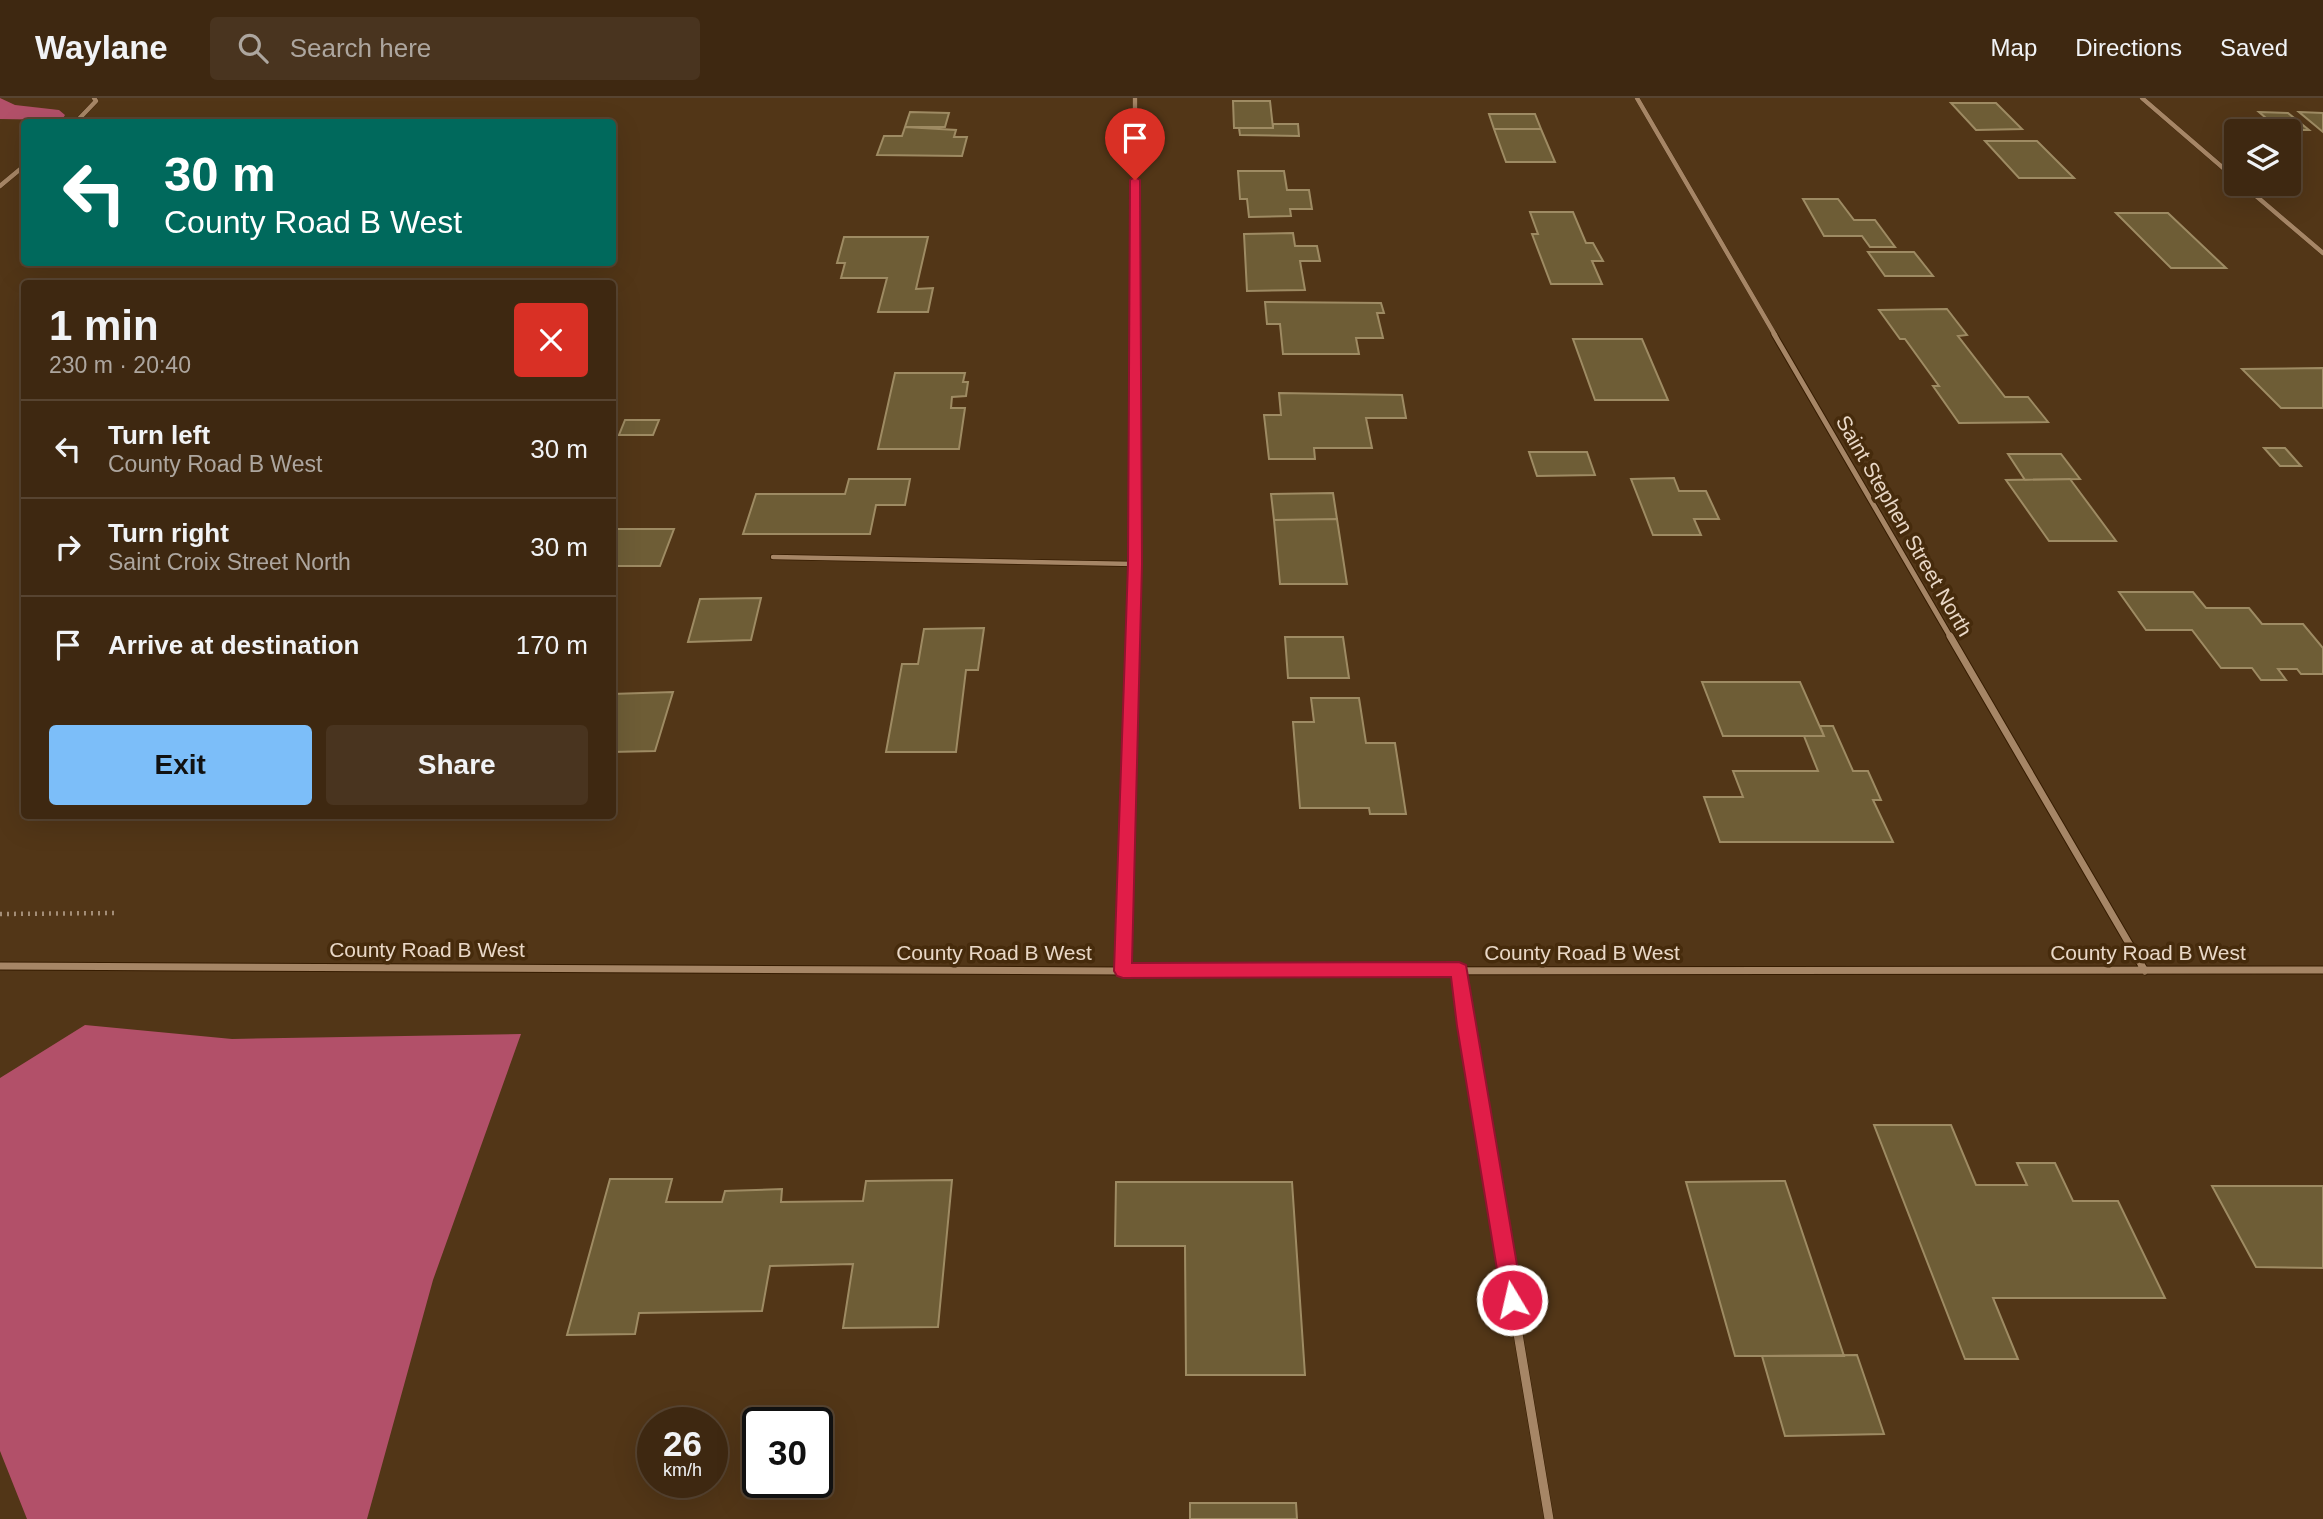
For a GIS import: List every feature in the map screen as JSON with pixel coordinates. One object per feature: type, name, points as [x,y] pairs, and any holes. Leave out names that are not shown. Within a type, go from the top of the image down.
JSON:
[{"type":"street","points":[[80,119],[96,101],[94,98]]},
{"type":"street","points":[[1123,971],[1135,564],[1135,98]]},
{"type":"street","name":"Saint Stephen Street North","points":[[1637,98],[2145,971]]},
{"type":"street","points":[[2142,98],[2224,169]]},
{"type":"street","points":[[0,186],[21,168]]},
{"type":"street","points":[[2256,196],[2323,253]]},
{"type":"street","name":"County Road B West","points":[[0,966],[1123,971],[2323,971]]},
{"type":"street","points":[[1459,970],[1466,1026],[1549,1519]]},
{"type":"lane","points":[[773,556],[1135,564]]},
{"type":"path","points":[[0,914],[119,913]]},
{"type":"shaded area","points":[[0,98],[15,105],[59,110],[65,115],[63,119],[0,119]]},
{"type":"shaded area","points":[[85,1025],[232,1039],[521,1034],[433,1280],[367,1519],[27,1519],[0,1451],[0,1078]]},
{"type":"building","points":[[1233,101],[1270,101],[1273,128],[1234,128]]},
{"type":"building","points":[[1951,103],[1996,103],[2022,129],[1976,130]]},
{"type":"building","points":[[910,112],[949,113],[945,127],[905,127]]},
{"type":"building","points":[[2259,112],[2288,113],[2295,119],[2267,119]]},
{"type":"building","points":[[2299,112],[2323,113],[2323,132]]},
{"type":"building","points":[[1489,114],[1535,114],[1541,129],[1494,129]]},
{"type":"building","points":[[1273,124],[1298,124],[1299,136],[1240,135],[1239,128],[1273,128]]},
{"type":"building","points":[[905,127],[956,130],[954,137],[967,137],[962,156],[877,155],[884,136],[902,136]]},
{"type":"building","points":[[1494,129],[1541,129],[1555,162],[1506,162]]},
{"type":"building","points":[[1985,141],[2037,141],[2074,178],[2019,178]]},
{"type":"building","points":[[1238,171],[1284,171],[1287,190],[1309,190],[1312,209],[1290,209],[1291,216],[1249,217],[1247,199],[1240,199]]},
{"type":"building","points":[[1803,199],[1838,199],[1854,220],[1875,220],[1895,247],[1870,247],[1862,236],[1824,236]]},
{"type":"building","points":[[1530,212],[1573,212],[1586,243],[1593,243],[1603,261],[1592,261],[1602,284],[1551,284],[1532,234],[1538,234]]},
{"type":"building","points":[[2116,213],[2168,213],[2226,268],[2171,268]]},
{"type":"building","points":[[1293,233],[1295,246],[1317,246],[1320,261],[1300,261],[1305,290],[1247,291],[1244,234]]},
{"type":"building","points":[[844,237],[928,237],[916,289],[933,288],[928,312],[878,312],[887,278],[841,278],[845,263],[837,263]]},
{"type":"building","points":[[1868,252],[1914,252],[1933,276],[1885,276]]},
{"type":"building","points":[[1265,302],[1381,303],[1384,313],[1377,313],[1383,338],[1356,338],[1359,354],[1283,354],[1280,324],[1267,324]]},
{"type":"building","points":[[1947,309],[1967,335],[1958,336],[2005,397],[2028,397],[2048,422],[1959,423],[1933,386],[1939,386],[1905,339],[1900,339],[1879,310]]},
{"type":"building","points":[[1573,339],[1642,339],[1668,400],[1595,400]]},
{"type":"building","points":[[2323,368],[2323,408],[2281,408],[2242,369]]},
{"type":"building","points":[[895,373],[965,373],[963,382],[968,382],[966,396],[952,397],[951,408],[965,408],[959,449],[878,449]]},
{"type":"building","points":[[1279,393],[1402,395],[1406,418],[1366,418],[1372,448],[1314,448],[1315,459],[1269,459],[1264,415],[1281,415]]},
{"type":"building","points":[[625,420],[659,420],[653,435],[619,435]]},
{"type":"building","points":[[2264,448],[2285,448],[2301,466],[2280,466]]},
{"type":"building","points":[[1529,452],[1587,452],[1595,475],[1537,476]]},
{"type":"building","points":[[2008,454],[2061,454],[2080,479],[2025,480]]},
{"type":"building","points":[[1674,478],[1679,491],[1706,491],[1719,519],[1694,519],[1701,535],[1653,535],[1631,479]]},
{"type":"building","points":[[849,479],[910,479],[905,505],[876,505],[870,534],[743,534],[756,494],[845,494]]},
{"type":"building","points":[[2070,479],[2116,541],[2049,541],[2006,480]]},
{"type":"building","points":[[1333,493],[1337,519],[1274,520],[1271,494]]},
{"type":"building","points":[[1337,519],[1347,584],[1280,584],[1274,520]]},
{"type":"building","points":[[616,529],[674,529],[660,566],[616,566]]},
{"type":"building","points":[[2119,592],[2193,592],[2206,608],[2249,608],[2262,624],[2303,624],[2323,648],[2323,674],[2301,674],[2297,669],[2278,669],[2286,680],[2261,680],[2252,668],[2221,668],[2192,630],[2146,630]]},
{"type":"building","points":[[761,598],[751,640],[688,642],[700,599]]},
{"type":"building","points":[[984,628],[978,670],[966,670],[956,752],[886,752],[902,664],[918,664],[924,629]]},
{"type":"building","points":[[1285,637],[1343,637],[1349,678],[1288,678]]},
{"type":"building","points":[[1702,682],[1800,682],[1824,736],[1723,736]]},
{"type":"building","points":[[673,692],[655,751],[616,752],[616,694]]},
{"type":"building","points":[[1311,698],[1359,698],[1366,743],[1395,743],[1406,814],[1370,814],[1369,808],[1300,808],[1293,722],[1314,722]]},
{"type":"building","points":[[1820,726],[1833,726],[1853,771],[1868,771],[1881,800],[1873,800],[1893,842],[1720,842],[1704,797],[1743,797],[1733,771],[1818,771],[1804,736],[1824,736]]},
{"type":"building","points":[[1874,1125],[1951,1125],[1976,1185],[2027,1185],[2017,1163],[2055,1163],[2073,1201],[2118,1201],[2165,1298],[1993,1298],[2018,1359],[1965,1359]]},
{"type":"building","points":[[610,1179],[672,1179],[666,1202],[722,1202],[725,1191],[782,1189],[781,1202],[863,1201],[866,1181],[952,1180],[938,1327],[843,1328],[853,1264],[770,1266],[762,1311],[639,1313],[635,1334],[567,1335]]},
{"type":"building","points":[[1785,1181],[1844,1356],[1735,1356],[1686,1182]]},
{"type":"building","points":[[1116,1182],[1292,1182],[1305,1375],[1186,1375],[1185,1246],[1115,1246]]},
{"type":"building","points":[[2212,1186],[2323,1186],[2323,1268],[2256,1267]]},
{"type":"building","points":[[1857,1355],[1884,1434],[1785,1436],[1762,1356]]},
{"type":"building","points":[[1190,1503],[1296,1503],[1297,1519],[1190,1519]]},
{"type":"route","points":[[1135,180],[1135,564],[1123,971],[1459,970],[1512,1300]]}]
